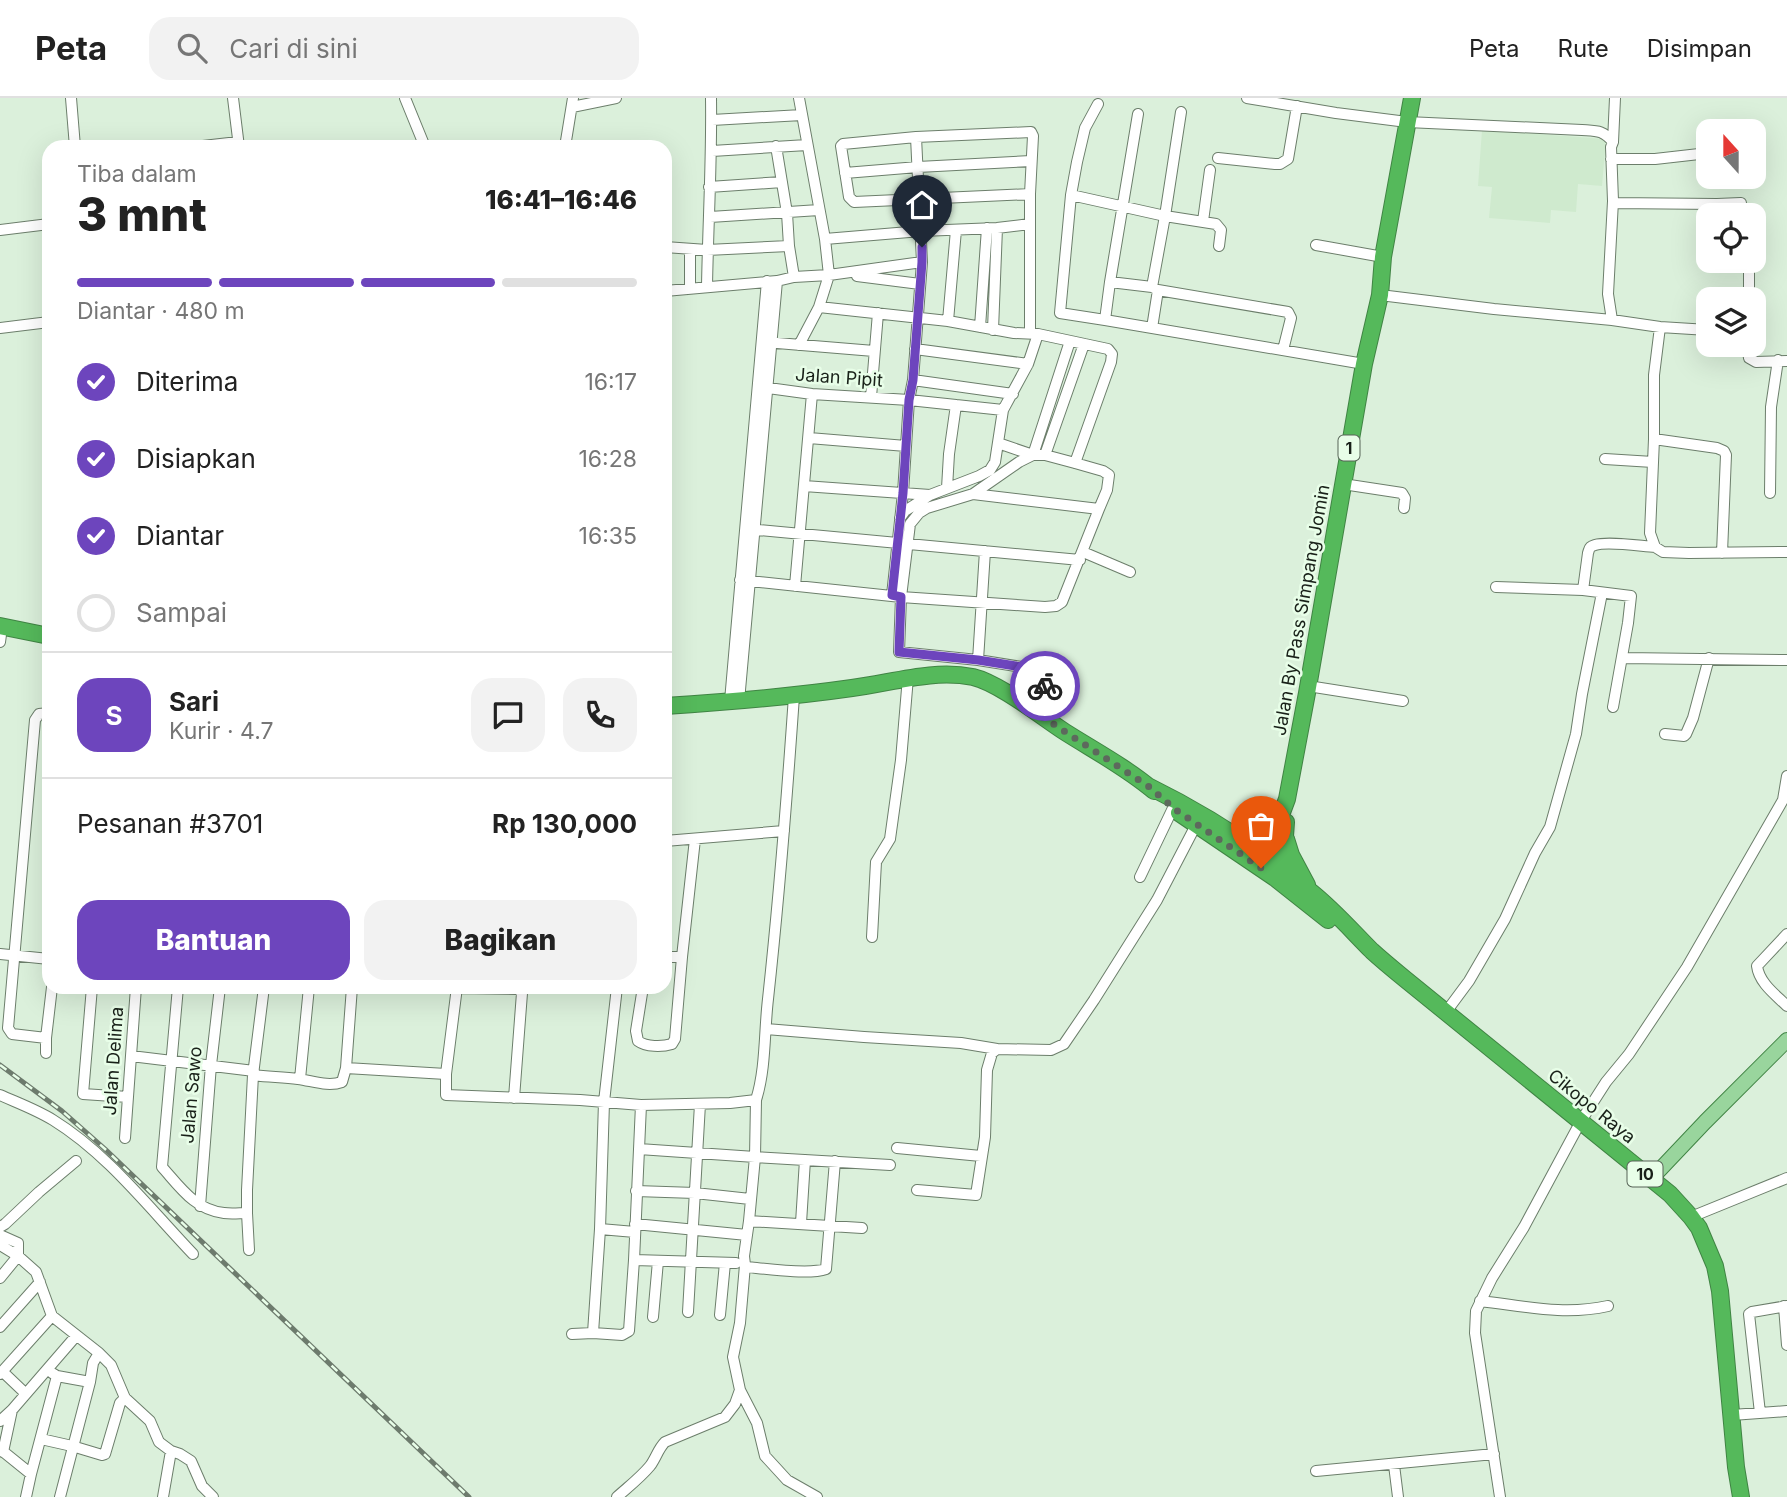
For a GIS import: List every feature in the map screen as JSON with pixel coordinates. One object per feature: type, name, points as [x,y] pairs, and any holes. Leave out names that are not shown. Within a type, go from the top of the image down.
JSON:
[{"type":"highway","name":"Jalan By Pass Simpang Jomin","points":[[1270,867],[1281,833],[1364,364],[1380,295],[1383,257],[1412,98]]},
{"type":"highway","points":[[1,632],[42,635]]},
{"type":"highway","points":[[672,706],[794,696],[855,688],[908,677],[947,675],[977,678],[1000,689],[1148,786],[1196,824],[1270,867]]},
{"type":"highway","points":[[1148,786],[1181,802],[1250,846],[1265,844],[1281,833],[1311,891]]},
{"type":"highway","name":"10","points":[[1250,846],[1270,867]]},
{"type":"highway","name":"Cikopo Raya","points":[[1270,867],[1311,891],[1373,952]]},
{"type":"highway","name":"Cikopo Raya","points":[[1270,867],[1325,917],[1373,952],[1670,1194],[1691,1217],[1706,1243],[1718,1278],[1741,1497]]},
{"type":"main road","points":[[1651,1179],[1787,1040]]},
{"type":"street","points":[[71,98],[74,140]]},
{"type":"street","points":[[233,98],[238,140]]},
{"type":"street","points":[[405,98],[422,140]]},
{"type":"street","points":[[566,140],[573,102],[616,98]]},
{"type":"street","points":[[707,287],[712,151],[711,98]]},
{"type":"street","points":[[799,98],[829,275],[819,307],[799,345]]},
{"type":"street","points":[[1247,98],[1407,122],[1598,131],[1606,134],[1613,142]]},
{"type":"street","points":[[1612,320],[1608,294],[1613,203],[1611,147],[1615,98]]},
{"type":"street","points":[[1098,104],[1085,128],[1077,162],[1060,313],[1364,364]]},
{"type":"street","points":[[1218,158],[1275,164],[1284,162],[1288,159],[1297,106]]},
{"type":"street","points":[[1152,328],[1155,288],[1181,112]]},
{"type":"street","points":[[1105,320],[1138,114]]},
{"type":"street","points":[[712,120],[802,115]]},
{"type":"street","points":[[900,518],[905,511],[930,495],[979,476],[990,470],[995,462],[1003,410],[1028,365],[1034,333],[1030,224],[1033,136],[1029,131],[916,137],[844,144],[841,147],[849,197],[854,202],[1030,194]]},
{"type":"street","points":[[903,543],[900,518],[922,262],[916,137]]},
{"type":"street","points":[[712,151],[807,145]]},
{"type":"street","points":[[776,146],[788,213],[794,277]]},
{"type":"street","points":[[1611,159],[1655,159],[1696,154]]},
{"type":"street","points":[[845,173],[1031,161]]},
{"type":"street","points":[[1203,221],[1210,170]]},
{"type":"street","points":[[709,187],[782,182]]},
{"type":"street","points":[[1072,195],[1165,216],[1216,224],[1221,230],[1219,246]]},
{"type":"street","points":[[1613,203],[1696,204]]},
{"type":"street","points":[[710,217],[819,210]]},
{"type":"street","points":[[825,239],[1030,224]]},
{"type":"street","points":[[0,230],[42,225]]},
{"type":"street","points":[[980,327],[992,228]]},
{"type":"street","points":[[992,228],[993,330]]},
{"type":"street","points":[[948,321],[956,230]]},
{"type":"street","points":[[1316,245],[1383,257]]},
{"type":"street","points":[[672,248],[708,250],[789,246]]},
{"type":"street","points":[[690,249],[690,289]]},
{"type":"street","points":[[672,290],[842,274],[922,262]]},
{"type":"street","points":[[842,274],[920,284]]},
{"type":"street","points":[[735,701],[772,281]]},
{"type":"street","points":[[1110,282],[1288,312],[1291,318],[1283,350]]},
{"type":"street","points":[[1380,295],[1696,329]]},
{"type":"street","points":[[819,307],[948,321],[1014,333],[1034,333],[1108,349],[1112,357],[1075,463]]},
{"type":"street","points":[[871,397],[878,313]]},
{"type":"street","points":[[0,328],[42,323]]},
{"type":"street","points":[[1655,547],[1650,533],[1654,375],[1660,327]]},
{"type":"street","points":[[1039,455],[1070,341]]},
{"type":"street","points":[[767,342],[874,352]]},
{"type":"street","points":[[1035,712],[1046,683],[1043,672],[978,660],[899,652],[896,596],[903,543],[909,524],[919,513],[973,494],[1010,468],[1039,455],[1084,344]]},
{"type":"street","points":[[915,349],[1028,365]]},
{"type":"street","points":[[1749,357],[1756,362],[1782,360],[1771,407],[1770,493]]},
{"type":"street","points":[[913,380],[1013,394]]},
{"type":"street","name":"Jalan Pipit","points":[[763,387],[813,394],[1003,410]]},
{"type":"street","points":[[795,586],[813,394]]},
{"type":"street","points":[[947,488],[956,405]]},
{"type":"street","points":[[809,438],[906,446]]},
{"type":"street","points":[[1654,439],[1717,447],[1724,451],[1722,553]]},
{"type":"street","points":[[745,580],[896,596],[1056,606],[1062,602],[1081,556],[1107,490],[1109,475],[1075,463],[998,443]]},
{"type":"street","points":[[1605,459],[1653,462]]},
{"type":"street","points":[[1343,484],[1402,493],[1405,498],[1404,508]]},
{"type":"street","points":[[804,486],[930,495]]},
{"type":"street","points":[[973,494],[1100,509]]},
{"type":"street","points":[[750,529],[985,551],[1081,556],[1130,572]]},
{"type":"street","points":[[1583,590],[1588,553],[1594,545],[1655,547],[1663,552],[1787,552]]},
{"type":"street","points":[[978,660],[985,551]]},
{"type":"street","points":[[1496,587],[1583,590],[1629,595],[1632,598],[1613,707]]},
{"type":"street","points":[[1446,1012],[1469,981],[1505,919],[1550,827],[1576,734],[1602,593]]},
{"type":"street","points":[[1623,658],[1787,660]]},
{"type":"street","points":[[1665,734],[1686,734],[1709,658]]},
{"type":"street","points":[[872,937],[876,862],[890,839],[901,760],[908,677]]},
{"type":"street","points":[[1308,686],[1403,701]]},
{"type":"street","points":[[735,1264],[744,1261],[749,1221],[755,1157],[756,1100],[766,1029],[794,696]]},
{"type":"street","points":[[42,713],[36,715],[35,720],[8,1023],[12,1034],[46,1038]]},
{"type":"street","points":[[1500,1497],[1475,1333],[1480,1301],[1524,1227],[1581,1121],[1687,967],[1785,802],[1787,776]]},
{"type":"street","points":[[1140,877],[1173,807]]},
{"type":"street","points":[[766,1029],[961,1043],[997,1049],[1051,1050],[1064,1044],[1157,900],[1196,824]]},
{"type":"street","points":[[672,841],[784,831]]},
{"type":"street","points":[[642,994],[636,1031],[638,1041],[642,1044],[670,1046],[676,1039],[695,839]]},
{"type":"street","points":[[1787,934],[1759,964],[1757,971],[1787,1006]]},
{"type":"street","points":[[0,954],[42,958]]},
{"type":"street","points":[[672,957],[682,957]]},
{"type":"street","points":[[46,1053],[51,994]]},
{"type":"street","points":[[91,994],[83,1094],[128,1097]]},
{"type":"street","name":"Jalan Delima","points":[[125,1138],[135,994]]},
{"type":"street","points":[[177,994],[162,1167],[200,1206],[226,1213],[247,1213]]},
{"type":"street","name":"Jalan Sawo","points":[[200,1206],[219,994]]},
{"type":"street","points":[[249,1250],[247,1190],[254,1073],[263,994]]},
{"type":"street","points":[[300,1079],[308,994]]},
{"type":"street","points":[[131,1056],[338,1084],[344,1080],[346,1068],[351,994]]},
{"type":"street","points":[[456,994],[446,1074],[446,1095],[641,1105],[756,1100]]},
{"type":"street","points":[[514,1098],[522,994]]},
{"type":"street","points":[[593,1333],[604,1102],[616,994]]},
{"type":"street","points":[[918,1190],[976,1195],[985,1137],[986,1077],[992,1053],[997,1049]]},
{"type":"street","points":[[346,1068],[446,1074]]},
{"type":"street","points":[[0,1095],[52,1119],[99,1156],[125,1180],[193,1254]]},
{"type":"street","points":[[688,1312],[701,1104]]},
{"type":"street","points":[[572,1334],[622,1335],[629,1331],[641,1105]]},
{"type":"street","points":[[897,1148],[981,1156]]},
{"type":"street","points":[[639,1149],[890,1164]]},
{"type":"street","points":[[801,1223],[805,1160]]},
{"type":"street","points":[[0,1227],[76,1161]]},
{"type":"street","points":[[634,1260],[823,1270],[827,1266],[835,1161]]},
{"type":"street","points":[[1691,1217],[1787,1178]]},
{"type":"street","points":[[636,1191],[695,1193],[750,1199]]},
{"type":"street","points":[[749,1221],[862,1228]]},
{"type":"street","points":[[600,1229],[693,1228],[747,1235]]},
{"type":"street","points":[[0,1235],[18,1243],[18,1256],[0,1278]]},
{"type":"street","points":[[0,1245],[36,1272],[52,1316],[99,1353],[114,1370],[125,1398],[152,1424],[159,1442],[191,1461],[201,1492],[213,1497]]},
{"type":"street","points":[[653,1317],[658,1261]]},
{"type":"street","points":[[720,1315],[735,1264]]},
{"type":"street","points":[[735,1264],[740,1323],[733,1357],[740,1390],[757,1423],[765,1456],[787,1480],[817,1497]]},
{"type":"street","points":[[0,1327],[40,1282]]},
{"type":"street","points":[[1480,1301],[1567,1311],[1587,1311],[1608,1306]]},
{"type":"street","points":[[1760,1413],[1749,1314],[1785,1306],[1787,1345]]},
{"type":"street","points":[[25,1394],[1,1373],[52,1316]]},
{"type":"street","points":[[0,1421],[76,1336]]},
{"type":"street","points":[[60,1497],[93,1363],[99,1353]]},
{"type":"street","points":[[47,1369],[57,1376],[90,1381]]},
{"type":"street","points":[[26,1497],[57,1376]]},
{"type":"street","points":[[617,1497],[644,1473],[659,1447],[665,1442],[725,1417],[736,1404],[740,1390]]},
{"type":"street","points":[[41,1439],[105,1454],[120,1403],[125,1398]]},
{"type":"street","points":[[12,1410],[2,1451],[31,1474]]},
{"type":"street","points":[[1732,1416],[1787,1410]]},
{"type":"street","points":[[163,1497],[171,1451]]},
{"type":"street","points":[[1316,1471],[1494,1454]]},
{"type":"street","points":[[1395,1465],[1398,1497]]},
{"type":"shaded area","points":[[1482,130],[1606,139],[1602,186],[1578,184],[1576,212],[1551,210],[1550,223],[1489,218],[1492,187],[1478,186]]},
{"type":"railway","points":[[0,1065],[62,1111],[105,1149],[469,1497]]},
{"type":"way so far","points":[[1045,686],[1035,712],[1148,786],[1176,810],[1261,868]]},
{"type":"route","points":[[922,247],[913,380],[892,595],[901,597],[899,652],[1040,670],[1045,674],[1045,686]]}]
